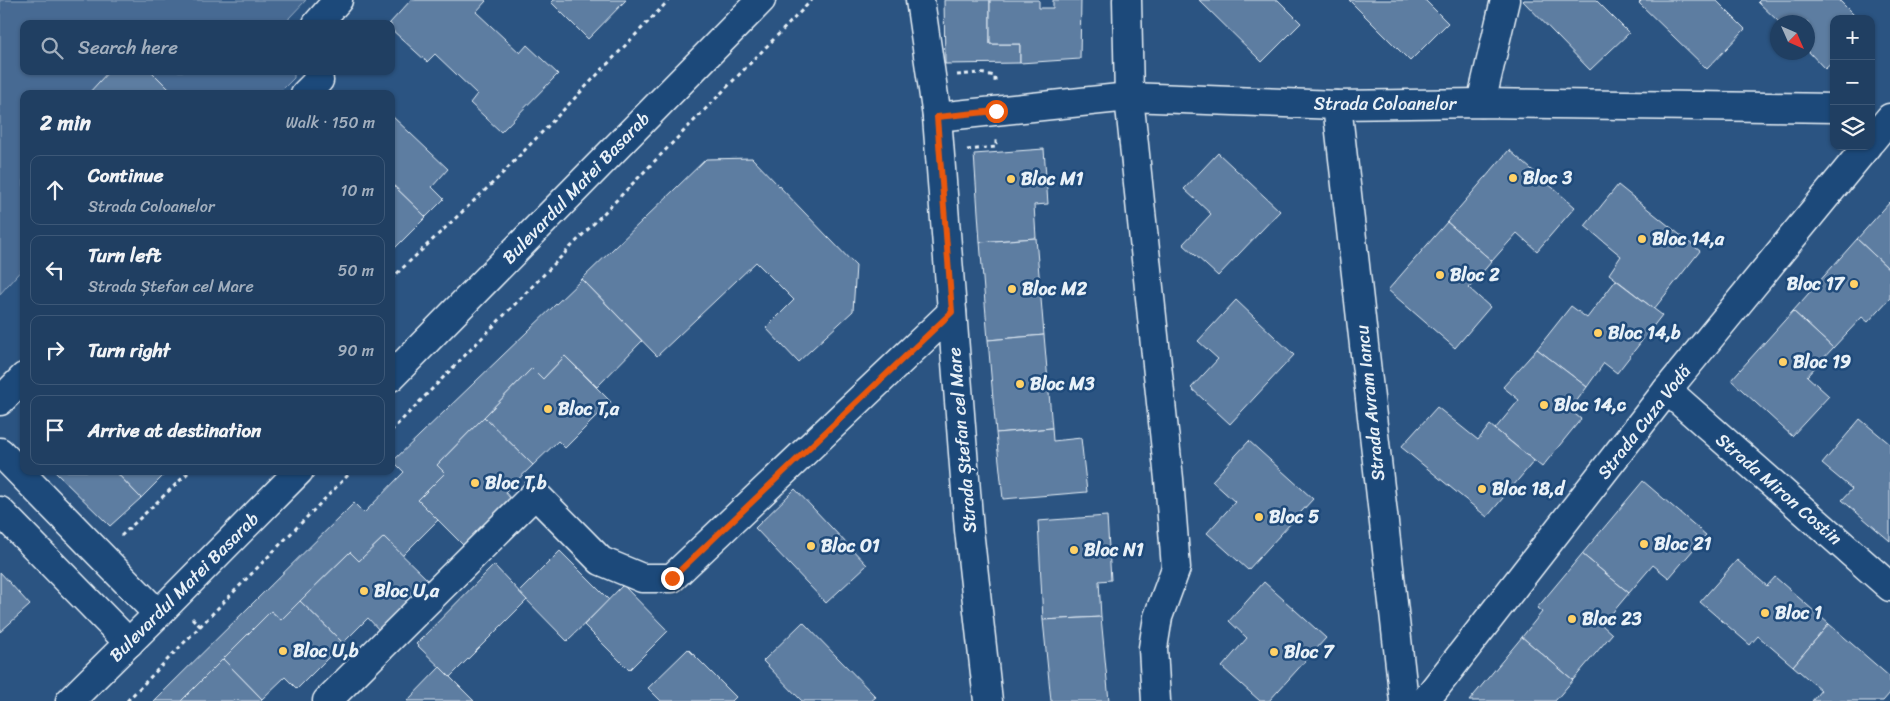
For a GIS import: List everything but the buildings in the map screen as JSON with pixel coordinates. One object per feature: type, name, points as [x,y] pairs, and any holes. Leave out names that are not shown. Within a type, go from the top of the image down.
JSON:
[{"type":"street","points":[[320,20],[338,0]]},
{"type":"street","name":"Bulevardul Matei Basarab","points":[[395,373],[762,0]]},
{"type":"street","name":"Strada Ștefan cel Mare","points":[[920,0],[937,117],[969,530],[988,701]]},
{"type":"street","points":[[1127,0],[1129,97],[1169,479],[1176,568],[1158,617],[1153,648],[1156,701]]},
{"type":"street","points":[[1481,103],[1505,0]]},
{"type":"street","points":[[309,90],[319,80],[318,75]]},
{"type":"street","name":"Strada Coloanelor","points":[[937,117],[1129,97],[1337,105],[1481,103],[1830,108]]},
{"type":"street","name":"Strada Avram Iancu","points":[[1337,105],[1404,701]]},
{"type":"street","points":[[1875,108],[1890,108]]},
{"type":"street","points":[[1875,136],[1890,118]]},
{"type":"street","name":"Strada Cuza Vodă","points":[[1425,701],[1668,390],[1864,150]]},
{"type":"street","points":[[327,701],[535,494],[601,561],[642,578],[672,578],[952,312]]},
{"type":"street","points":[[0,401],[20,381]]},
{"type":"street","name":"Strada Miron Costin","points":[[1668,390],[1890,587]]},
{"type":"street","points":[[0,452],[20,473]]},
{"type":"street","points":[[22,475],[158,614]]},
{"type":"street","name":"Bulevardul Matei Basarab","points":[[70,701],[294,475]]},
{"type":"street","points":[[0,511],[129,643]]},
{"type":"path","points":[[395,275],[498,178],[669,0]]},
{"type":"path","points":[[395,428],[812,0]]},
{"type":"path","points":[[117,540],[186,475]]},
{"type":"path","points":[[128,701],[348,475]]},
{"type":"shaded area","points":[[0,0],[306,0],[289,20],[20,20],[20,75],[294,75],[294,78],[282,90],[20,90],[20,272],[0,294]]},
{"type":"place","name":"Bloc 3","points":[[1513,178]]},
{"type":"place","name":"Bloc M1","points":[[1011,179]]},
{"type":"place","name":"Bloc 14,a","points":[[1642,239]]},
{"type":"place","name":"Bloc 2","points":[[1440,275]]},
{"type":"place","name":"Bloc 17","points":[[1854,284]]},
{"type":"place","name":"Bloc M2","points":[[1012,289]]},
{"type":"place","name":"Bloc 14,b","points":[[1598,333]]},
{"type":"place","name":"Bloc 19","points":[[1783,362]]},
{"type":"place","name":"Bloc M3","points":[[1020,384]]},
{"type":"place","name":"Bloc 14,c","points":[[1544,405]]},
{"type":"place","name":"Bloc T,a","points":[[548,409]]},
{"type":"place","name":"Bloc T,b","points":[[475,483]]},
{"type":"place","name":"Bloc 18,d","points":[[1482,489]]},
{"type":"place","name":"Bloc 5","points":[[1259,517]]},
{"type":"place","name":"Bloc 21","points":[[1644,544]]},
{"type":"place","name":"Bloc O1","points":[[811,546]]},
{"type":"place","name":"Bloc N1","points":[[1074,550]]},
{"type":"place","name":"Bloc U,a","points":[[364,591]]},
{"type":"place","name":"Bloc 1","points":[[1765,613]]},
{"type":"place","name":"Bloc 23","points":[[1572,619]]},
{"type":"place","name":"Bloc U,b","points":[[283,651]]},
{"type":"place","name":"Bloc 7","points":[[1274,652]]},
{"type":"route","points":[[672,578],[952,312],[937,117],[996,111]]}]
